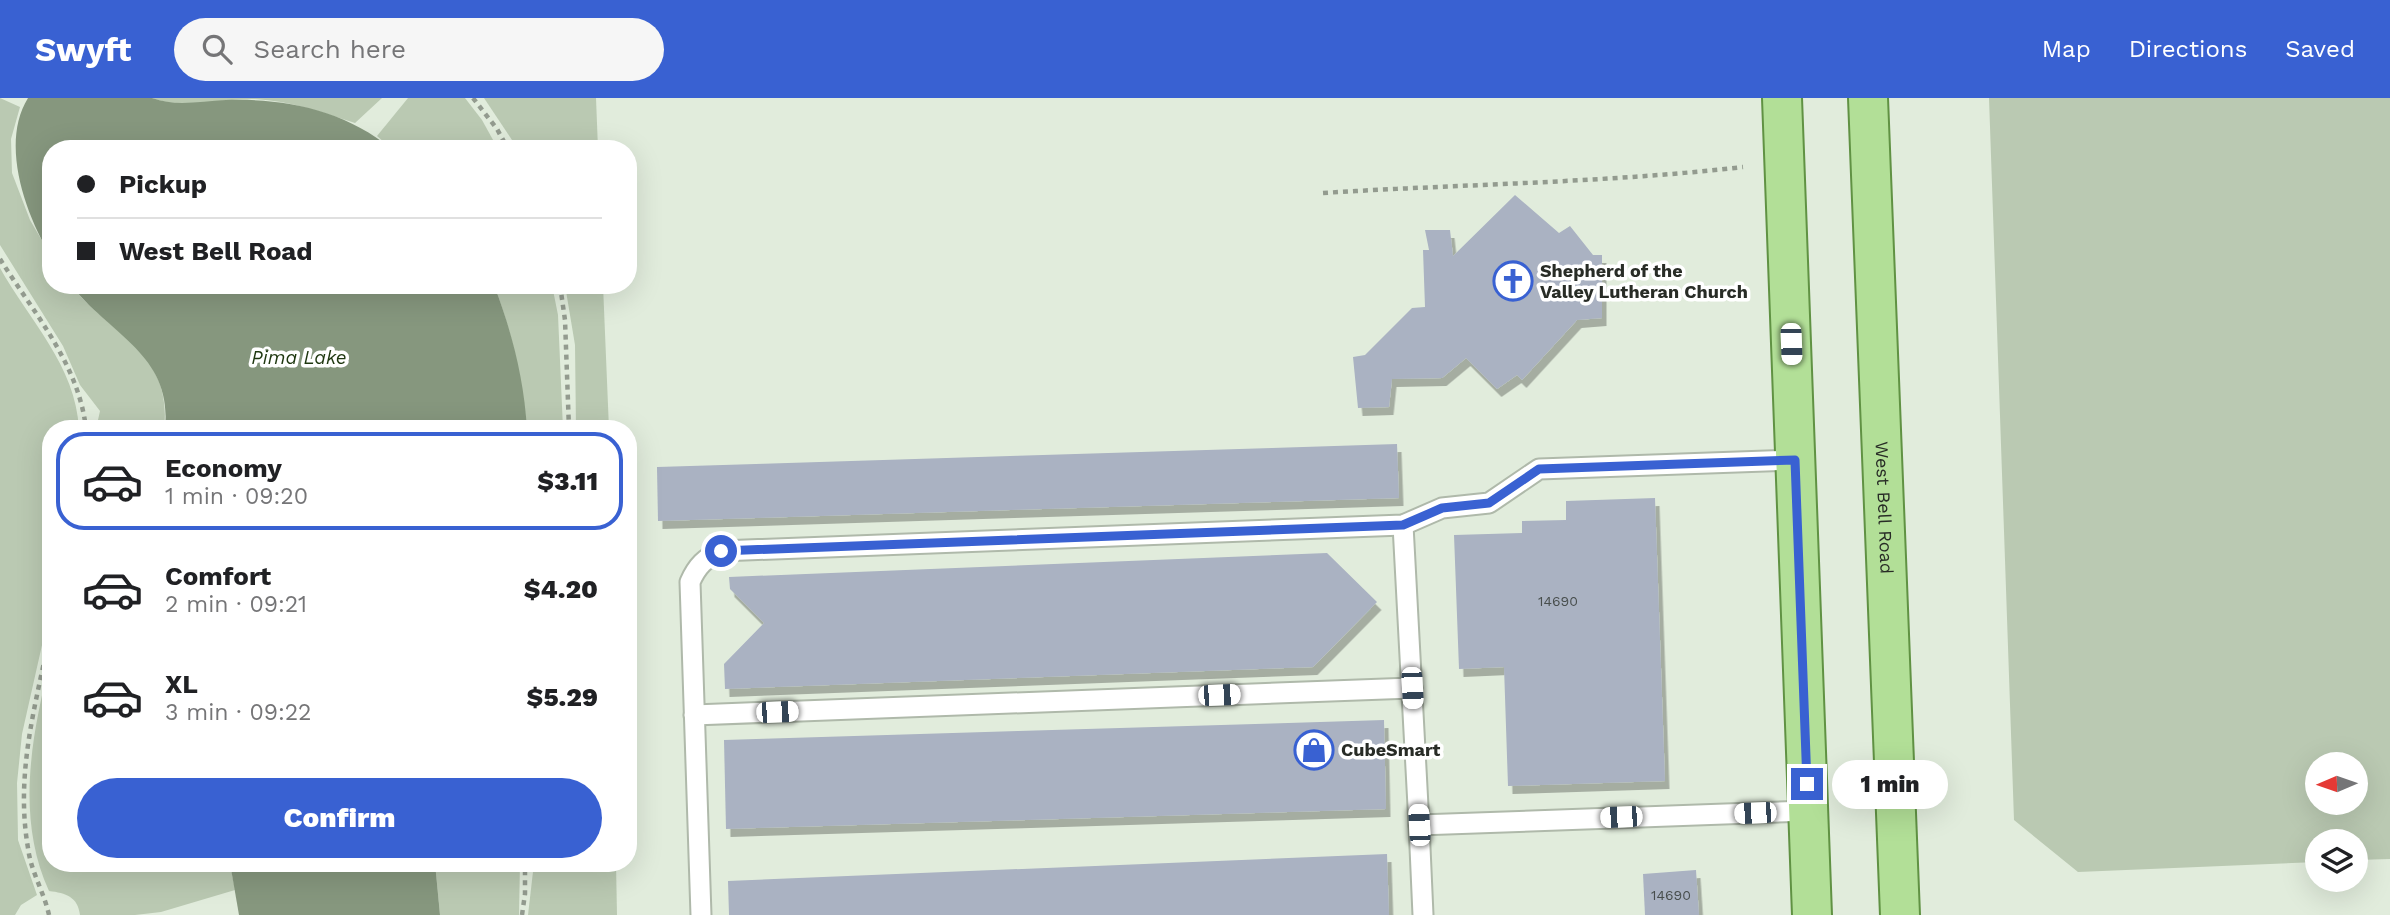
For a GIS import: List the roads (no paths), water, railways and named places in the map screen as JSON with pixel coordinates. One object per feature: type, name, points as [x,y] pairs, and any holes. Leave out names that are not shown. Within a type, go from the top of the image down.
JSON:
[{"type":"main road","points":[[1782,98],[1812,915]]},
{"type":"main road","name":"West Bell Road","points":[[1868,98],[1900,915]]},
{"type":"lane","points":[[701,915],[690,582],[706,557],[721,551],[1403,525],[1442,508],[1489,503],[1539,469],[1795,460]]},
{"type":"lane","points":[[1403,525],[1423,915]]},
{"type":"lane","points":[[694,715],[1412,688]]},
{"type":"lane","points":[[1419,825],[1808,811]]},
{"type":"water","points":[[28,98],[152,98],[179,103],[270,101],[314,109],[334,116],[380,140],[42,140],[42,241],[32,220],[19,178],[16,136],[20,116]]},
{"type":"water","name":"Pima Lake","points":[[79,294],[497,294],[516,356],[526,420],[165,420],[165,404],[159,382],[149,364],[136,348]]},
{"type":"water","points":[[232,872],[436,872],[440,915],[239,915]]},
{"type":"place","name":"Shepherd of the Valley Lutheran Church","points":[[1513,281]]},
{"type":"place","name":"CubeSmart","points":[[1314,750]]}]
